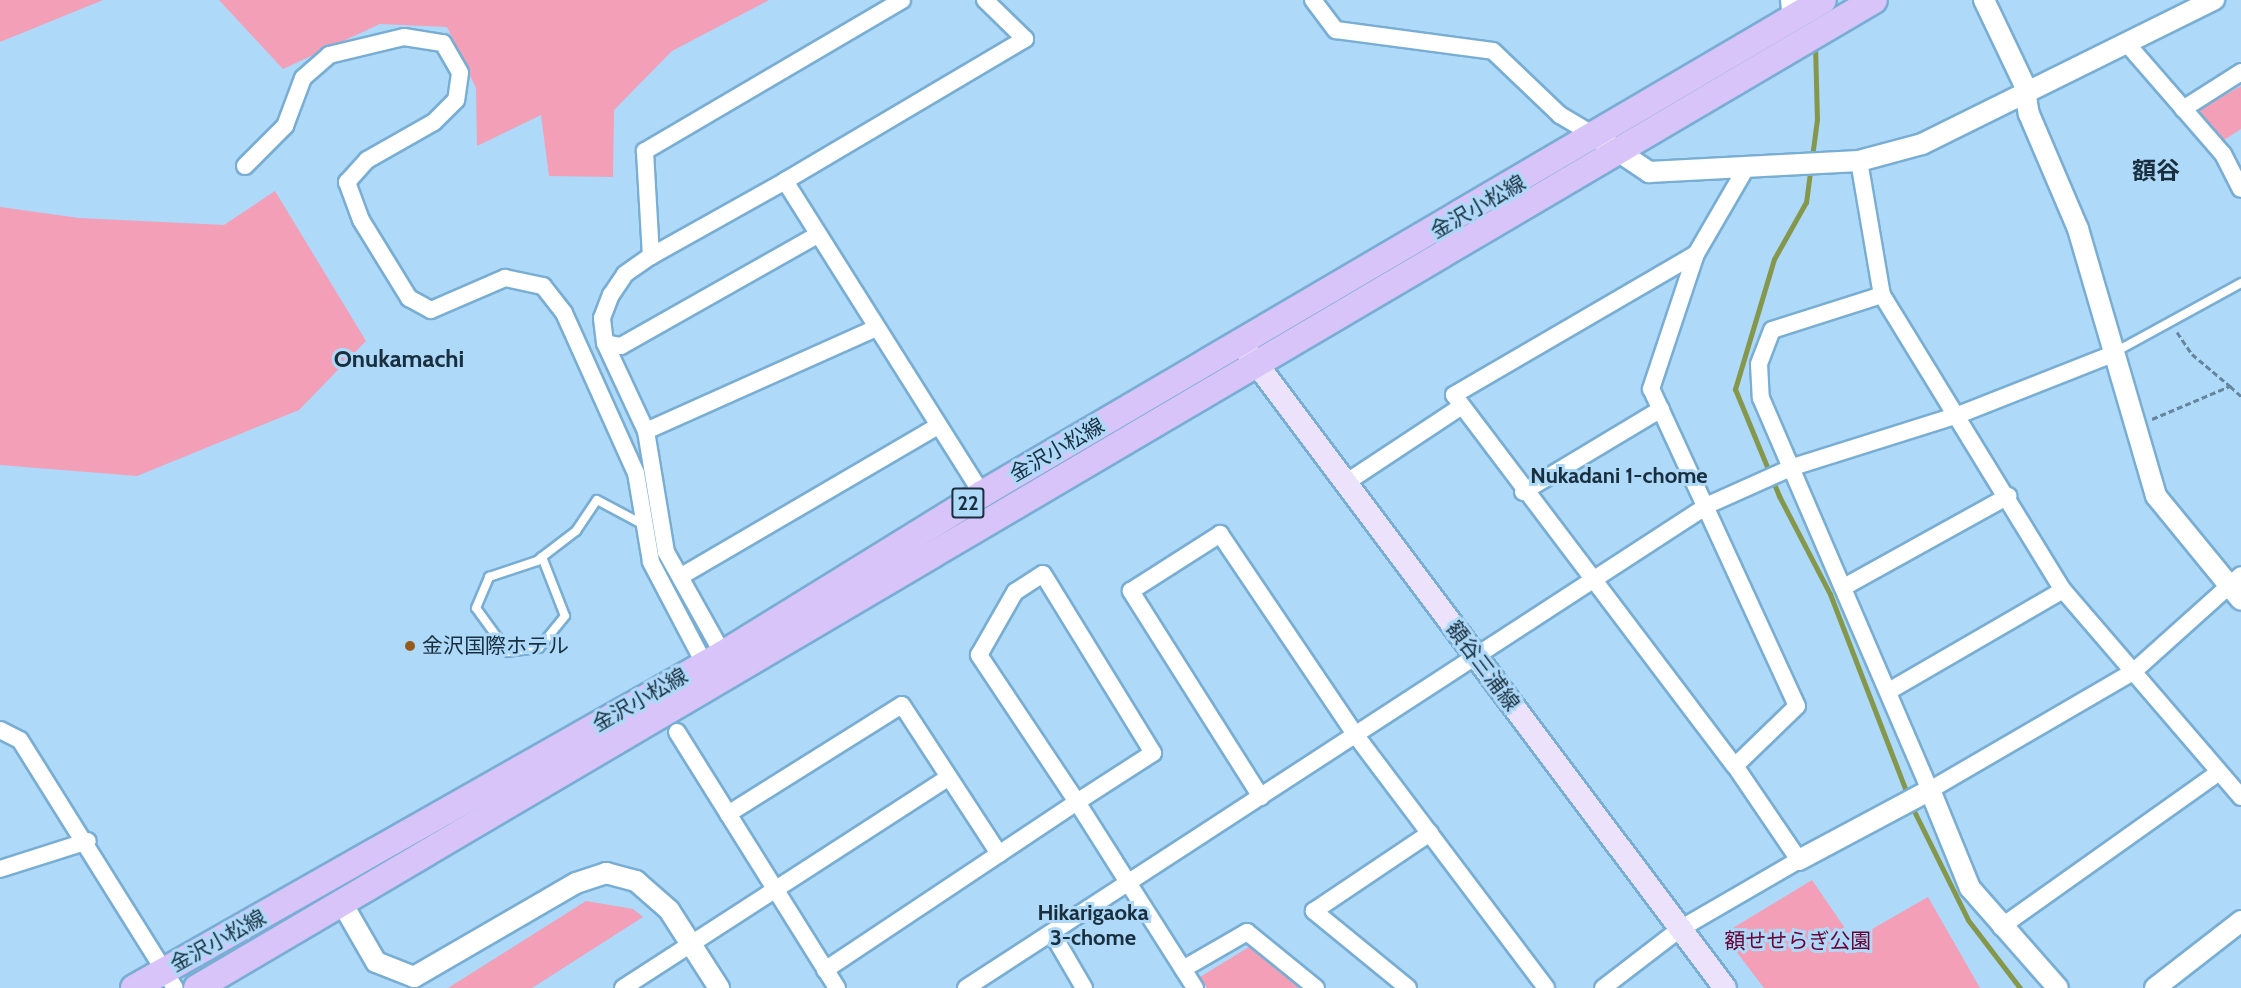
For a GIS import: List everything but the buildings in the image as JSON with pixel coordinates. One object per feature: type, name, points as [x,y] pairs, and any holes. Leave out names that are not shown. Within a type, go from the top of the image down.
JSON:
[{"type":"main road","name":"金沢小松線","points":[[197,988],[1254,365],[1606,144],[1793,11],[1823,0]]},
{"type":"main road","name":"金沢小松線","points":[[134,988],[170,979],[713,658],[982,494],[1240,343],[1606,144],[1800,44],[1874,0]]},
{"type":"main road","name":"額谷三浦線","points":[[1240,343],[1254,365],[1725,988]]},
{"type":"street","points":[[651,256],[645,152],[902,0]]},
{"type":"street","points":[[713,658],[684,575],[666,552],[657,519],[646,431],[605,343],[602,318],[611,295],[625,274],[651,256],[785,181],[1025,39],[985,0]]},
{"type":"street","points":[[1313,0],[1336,30],[1493,51],[1560,115],[1649,172],[1850,162],[1922,144],[2129,46],[2214,0]]},
{"type":"street","points":[[1603,988],[1680,929],[1799,860],[1926,792],[2133,672],[2237,587],[2156,496],[2078,229],[2023,97],[2024,84],[1984,0]]},
{"type":"street","points":[[245,166],[285,126],[303,78],[329,56],[404,37],[443,43],[460,73],[456,100],[434,122],[367,160],[347,182],[361,220],[409,298],[431,310],[505,278],[543,286],[564,313],[636,473],[651,562],[713,658]]},
{"type":"street","points":[[2129,46],[2223,154],[2241,189]]},
{"type":"street","points":[[2183,108],[2241,72]]},
{"type":"street","points":[[1850,162],[1882,295],[2008,496],[2063,590],[2241,797]]},
{"type":"street","points":[[1735,766],[1797,706],[1708,505],[1651,389],[1696,254],[1746,168]]},
{"type":"street","points":[[785,181],[874,329],[982,494]]},
{"type":"street","points":[[605,343],[621,346],[817,235]]},
{"type":"street","points":[[1696,254],[1454,395],[1459,408],[1735,766],[1799,860]]},
{"type":"street","points":[[1882,295],[1772,330],[1760,364],[1761,398],[1769,426],[1844,587],[1889,692],[1926,792],[1970,888],[2001,927],[2058,988]]},
{"type":"street","points":[[646,431],[874,329]]},
{"type":"street","points":[[966,988],[1127,881],[1261,797],[1354,733],[1593,582],[1708,505],[1789,470],[1958,415],[2115,353]]},
{"type":"street","points":[[1344,484],[1459,408]]},
{"type":"street","points":[[1523,492],[1661,409]]},
{"type":"street","points":[[684,575],[936,427]]},
{"type":"street","points":[[1844,587],[2008,496]]},
{"type":"street","points":[[1261,797],[1131,591],[1220,534],[1354,733],[1545,988]]},
{"type":"street","points":[[825,970],[1077,802],[1153,753],[1044,574],[1015,592],[979,655],[1077,802],[1196,988]]},
{"type":"street","points":[[1889,692],[2063,590]]},
{"type":"street","points":[[728,814],[902,705],[999,854]]},
{"type":"street","points":[[0,730],[20,740],[88,841],[170,979]]},
{"type":"street","points":[[677,732],[774,891],[837,988]]},
{"type":"street","points":[[2001,927],[2218,773]]},
{"type":"street","points":[[623,988],[949,777]]},
{"type":"street","points":[[1408,988],[1314,911],[1431,833]]},
{"type":"street","points":[[0,869],[88,841]]},
{"type":"street","points":[[342,903],[376,962],[414,977],[576,884],[606,873],[636,881],[669,910],[719,988]]},
{"type":"street","points":[[2155,988],[2241,921]]},
{"type":"street","points":[[1183,969],[1247,932],[1316,988]]},
{"type":"street","points":[[1052,933],[1084,988]]},
{"type":"lane","points":[[2115,353],[2241,283]]},
{"type":"lane","points":[[542,557],[565,616],[539,648],[508,652],[476,608],[489,577],[542,557],[576,531],[597,500],[645,526]]},
{"type":"path","points":[[2171,322],[2192,354],[2241,396]]},
{"type":"path","points":[[2135,424],[2230,386]]},
{"type":"green space","points":[[0,0],[103,0],[0,42]]},
{"type":"green space","points":[[219,0],[769,0],[672,51],[614,110],[613,177],[549,176],[541,115],[477,146],[476,88],[447,27],[380,24],[283,69]]},
{"type":"green space","points":[[2241,86],[2241,129],[2221,142],[2197,111]]},
{"type":"green space","points":[[275,191],[366,341],[299,410],[137,476],[0,465],[0,207],[79,218],[224,225]]},
{"type":"green space","name":"額せせらぎ公園","points":[[1812,880],[1853,940],[1928,897],[1980,988],[1764,988],[1723,934]]},
{"type":"green space","points":[[586,901],[633,909],[643,917],[532,988],[448,988]]},
{"type":"green space","points":[[1249,947],[1302,988],[1207,988],[1200,977]]},
{"type":"waterway","points":[[1815,44],[1817,119],[1806,202],[1774,259],[1735,389],[1779,496],[1830,594],[1908,796]]},
{"type":"waterway","points":[[1911,805],[1968,920],[2020,988]]},
{"type":"place","name":"金沢国際ホテル","points":[[410,646]]},
{"type":"district","name":"額谷","points":[[2156,171]]},
{"type":"district","name":"Onukamachi","points":[[399,359]]},
{"type":"district","name":"Nukadani 1-chome","points":[[1619,476]]},
{"type":"district","name":"Hikarigaoka 3-chome","points":[[1093,924]]}]
